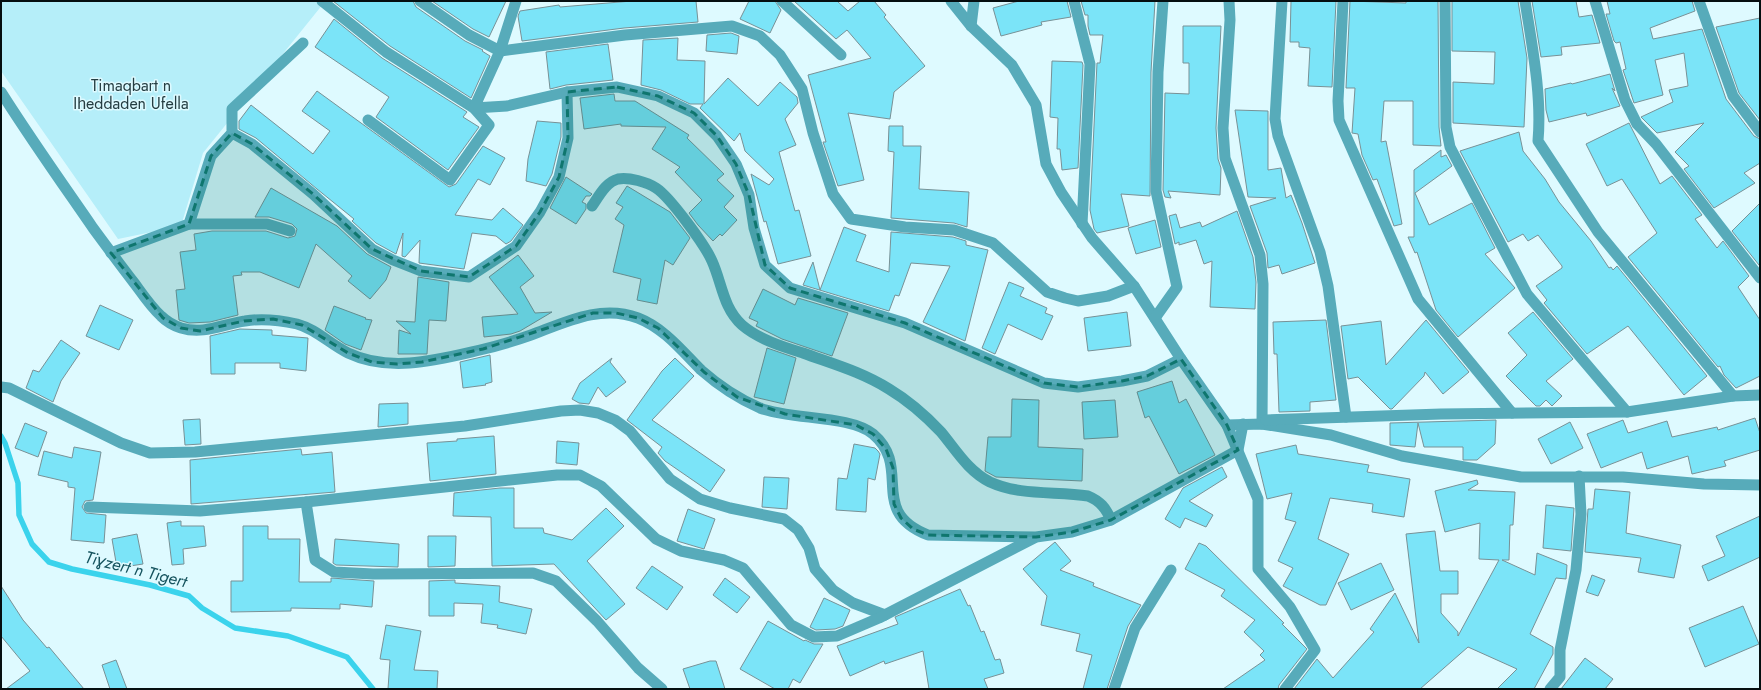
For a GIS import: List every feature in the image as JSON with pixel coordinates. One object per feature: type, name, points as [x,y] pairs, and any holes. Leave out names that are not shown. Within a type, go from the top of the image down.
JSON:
[{"type":"street","points":[[322,1],[386,52],[474,108],[489,125],[450,180],[368,120]]},
{"type":"street","points":[[420,1],[469,35],[500,51],[625,35],[732,26],[760,36],[780,55],[802,89],[833,194],[850,219],[905,227],[954,230],[993,243],[1047,292],[1065,298],[1078,301],[1108,296],[1134,286]]},
{"type":"street","points":[[474,108],[500,51],[516,1]]},
{"type":"street","points":[[782,1],[841,55]]},
{"type":"street","points":[[951,1],[971,26],[1012,65],[1036,105],[1046,164],[1061,192],[1092,238],[1134,286],[1156,318],[1181,360],[1227,425],[1258,499],[1258,569],[1290,607],[1316,650],[1285,689]]},
{"type":"street","points":[[971,26],[974,1]]},
{"type":"street","points":[[1074,1],[1090,64],[1082,224]]},
{"type":"street","points":[[1156,318],[1177,287],[1156,191],[1158,72],[1163,1]]},
{"type":"street","points":[[1229,1],[1230,20],[1223,128],[1225,158],[1260,255],[1263,284],[1262,422]]},
{"type":"street","points":[[1282,1],[1275,119],[1278,136],[1320,252],[1328,286],[1346,416]]},
{"type":"street","points":[[1343,1],[1338,101],[1339,120],[1418,299],[1512,413]]},
{"type":"street","points":[[1445,1],[1446,127],[1450,147],[1526,294],[1627,412]]},
{"type":"street","points":[[1525,1],[1533,56],[1540,123],[1538,140],[1598,232],[1733,396]]},
{"type":"street","points":[[1595,1],[1625,100],[1637,124],[1656,144],[1760,278]]},
{"type":"street","points":[[1699,1],[1732,96],[1760,132]]},
{"type":"street","points":[[189,224],[211,156],[232,133],[232,109],[303,43]]},
{"type":"street","points":[[474,108],[507,106],[567,92],[617,87],[658,96],[694,113],[717,136],[736,164],[749,195],[754,228],[765,265],[790,288],[905,323],[1044,383],[1078,387],[1122,381],[1147,376],[1181,360]]},
{"type":"street","points":[[1,92],[26,131],[111,253],[163,318],[181,328],[200,331],[244,321],[273,319],[302,326],[348,353],[372,362],[397,364],[422,362],[483,350],[593,314],[616,313],[638,318],[658,328],[704,372],[737,397],[762,408],[785,414],[856,425],[873,434],[886,449],[893,468],[894,504],[901,518],[913,529],[928,535],[1036,537],[1072,532],[1111,520],[1238,450]]},
{"type":"street","points":[[232,133],[252,144],[306,189],[372,249],[421,271],[469,277],[516,246],[540,212],[559,177],[568,138],[567,92]]},
{"type":"street","points":[[592,206],[607,185],[619,179],[636,180],[655,187],[671,203],[712,261],[722,293],[730,310],[742,325],[761,337],[782,346],[857,372],[889,388],[918,408],[942,433],[973,471],[990,482],[1009,489],[1088,496],[1099,500],[1107,510],[1111,520]]},
{"type":"street","points":[[111,253],[189,224],[267,224],[290,231]]},
{"type":"street","points":[[1,387],[9,388],[121,443],[150,453],[195,452],[465,426],[562,411],[580,410],[598,413],[615,420],[630,431],[670,479],[700,499],[730,508],[784,519],[798,530],[809,548],[815,569],[833,590],[853,603],[885,615]]},
{"type":"street","points":[[1227,425],[1346,416],[1627,412],[1733,396],[1760,395]]},
{"type":"street","points":[[1262,422],[1331,435],[1402,456],[1521,477],[1623,477],[1704,484],[1760,485]]},
{"type":"street","points":[[1238,450],[1243,424]]},
{"type":"street","points":[[89,507],[200,511],[306,502],[541,476],[580,475],[601,486],[656,539],[681,551],[724,560],[743,568],[791,625],[814,636],[837,636],[885,615],[1036,537]]},
{"type":"street","points":[[1550,689],[1560,677],[1560,650],[1576,570],[1581,514],[1578,476]]},
{"type":"street","points":[[306,502],[315,560],[334,572],[373,574],[533,573],[545,577],[556,581],[597,622],[638,668],[662,689]]},
{"type":"street","points":[[1114,689],[1135,628],[1171,570]]},
{"type":"highlighted area","points":[[617,87],[658,96],[694,113],[717,136],[736,164],[749,195],[765,265],[790,288],[905,323],[1044,383],[1078,387],[1122,381],[1147,376],[1181,359],[1227,425],[1238,450],[1111,520],[1072,532],[1036,537],[928,535],[913,529],[901,518],[894,504],[893,468],[886,449],[873,434],[856,425],[785,414],[737,397],[704,372],[658,328],[638,318],[616,313],[593,313],[483,349],[422,362],[397,364],[372,362],[348,353],[302,325],[273,319],[244,321],[200,331],[181,328],[163,318],[111,253],[189,224],[211,156],[232,133],[252,144],[313,194],[372,249],[421,271],[469,277],[516,246],[540,212],[559,177],[568,138],[567,92]]},
{"type":"green space","name":"Timaqbart n Iḥeddaden Ufella","points":[[1,1],[319,1],[323,4],[203,153],[181,226],[118,239],[1,71]]},
{"type":"building","points":[[333,1],[413,1],[416,7],[465,41],[483,50],[482,51],[490,56],[471,98],[390,46]]},
{"type":"building","points":[[432,1],[506,1],[489,37],[473,29]]},
{"type":"building","points":[[632,1],[696,1],[698,22],[624,28],[522,41],[518,16],[520,11],[559,5],[560,7]]},
{"type":"building","points":[[749,1],[775,1],[781,10],[770,33],[740,19]]},
{"type":"building","points":[[794,1],[837,1],[848,11],[860,1],[874,1],[886,15],[884,17],[925,66],[894,92],[890,119],[848,113],[864,180],[838,186],[823,142],[826,142],[808,75],[871,58],[847,30],[836,39]]},
{"type":"building","points":[[1019,1],[1067,1],[1071,17],[1041,22],[1042,25],[1001,36],[993,8]]},
{"type":"building","points":[[1081,1],[1155,1],[1151,72],[1150,196],[1121,194],[1129,226],[1097,233],[1094,229],[1090,210],[1097,63],[1100,63],[1103,35],[1090,35],[1088,15],[1085,15]]},
{"type":"building","points":[[1291,1],[1336,1],[1332,87],[1308,86],[1310,48],[1299,47],[1299,42],[1290,42]]},
{"type":"building","points":[[1350,1],[1406,3],[1406,1],[1438,1],[1439,127],[1441,146],[1413,145],[1413,101],[1384,101],[1381,142],[1386,141],[1402,224],[1394,226],[1377,179],[1373,180],[1362,155],[1358,134],[1352,133],[1355,88],[1346,88]]},
{"type":"building","points":[[1452,1],[1518,1],[1527,58],[1524,127],[1453,123],[1453,82],[1494,84],[1495,52],[1452,51]]},
{"type":"building","points":[[1532,1],[1576,1],[1579,17],[1592,15],[1600,43],[1561,47],[1562,55],[1541,57]]},
{"type":"building","points":[[1607,1],[1692,1],[1695,11],[1650,28],[1653,39],[1702,29],[1726,99],[1754,136],[1760,139],[1760,163],[1744,173],[1755,183],[1714,208],[1684,169],[1689,166],[1675,152],[1704,123],[1657,133],[1641,117],[1673,102],[1669,90],[1688,86],[1684,53],[1655,60],[1663,95],[1634,103],[1623,70],[1626,69],[1620,42],[1616,43],[1614,41],[1606,14],[1610,14]]},
{"type":"building","points":[[1760,18],[1760,120],[1739,93],[1716,27]]},
{"type":"building","points":[[334,19],[382,58],[467,112],[463,117],[479,127],[448,170],[376,117],[389,97],[315,47]]},
{"type":"building","points":[[1183,26],[1221,26],[1216,128],[1218,159],[1221,168],[1220,195],[1168,191],[1171,198],[1165,197],[1163,190],[1165,93],[1189,94],[1189,63],[1183,63]]},
{"type":"building","points":[[731,33],[739,36],[737,54],[706,51],[707,35]]},
{"type":"building","points":[[678,38],[677,60],[705,61],[704,104],[728,78],[758,106],[780,82],[797,97],[798,103],[785,119],[796,145],[779,152],[795,211],[799,210],[811,256],[778,264],[766,221],[764,222],[751,174],[769,185],[774,179],[745,151],[740,133],[734,141],[700,108],[703,104],[690,104],[661,90],[641,85],[643,40]]},
{"type":"building","points":[[608,44],[613,80],[566,85],[550,89],[546,52]]},
{"type":"building","points":[[1052,61],[1082,62],[1083,65],[1078,168],[1062,170],[1060,149],[1057,149],[1058,118],[1050,117]]},
{"type":"building","points":[[1610,74],[1615,91],[1612,88],[1620,106],[1587,116],[1586,113],[1549,122],[1546,110],[1545,89]]},
{"type":"building","points":[[317,91],[449,187],[456,184],[483,146],[505,158],[490,185],[478,179],[455,215],[492,220],[503,208],[523,225],[511,241],[506,244],[496,236],[472,233],[464,269],[419,263],[420,240],[405,257],[402,256],[403,233],[396,254],[376,243],[352,221],[354,219],[256,138],[239,129],[239,121],[251,105],[313,154],[330,131],[302,111]]},
{"type":"building","points":[[614,94],[615,101],[635,101],[689,135],[687,138],[724,174],[717,180],[734,196],[724,207],[737,220],[722,236],[720,234],[713,241],[698,225],[689,213],[702,200],[675,172],[680,167],[652,149],[666,127],[621,126],[621,124],[584,129],[580,98]]},
{"type":"building","points":[[1235,110],[1268,111],[1268,170],[1281,168],[1286,198],[1291,195],[1315,263],[1282,274],[1279,265],[1268,268],[1267,253],[1250,206],[1276,198],[1248,197]]},
{"type":"building","points":[[537,121],[561,123],[561,137],[552,174],[546,186],[526,181],[528,159]]},
{"type":"building","points":[[1629,123],[1660,184],[1672,176],[1702,215],[1695,219],[1717,248],[1723,241],[1749,276],[1738,287],[1760,320],[1760,376],[1736,388],[1724,375],[1720,366],[1718,367],[1628,257],[1657,233],[1622,179],[1607,186],[1586,144]]},
{"type":"building","points":[[889,126],[903,126],[903,146],[921,146],[919,189],[969,192],[967,227],[954,223],[891,218],[894,152],[888,151]]},
{"type":"building","points":[[1519,132],[1523,151],[1545,179],[1559,202],[1591,241],[1609,268],[1611,267],[1613,270],[1617,266],[1707,376],[1684,395],[1628,326],[1587,354],[1544,303],[1547,300],[1536,286],[1562,268],[1562,266],[1538,235],[1528,241],[1523,234],[1508,242],[1460,151]]},
{"type":"building","points":[[1441,150],[1441,157],[1446,155],[1452,166],[1415,193],[1429,225],[1472,203],[1495,248],[1485,254],[1515,288],[1458,337],[1436,310],[1417,252],[1415,253],[1408,237],[1414,237],[1414,170]]},
{"type":"building","points":[[566,177],[592,194],[590,196],[586,196],[582,202],[586,204],[586,209],[576,224],[550,208]]},
{"type":"building","points":[[627,186],[670,212],[690,238],[673,265],[665,260],[657,304],[637,300],[641,279],[613,272],[624,225],[615,219],[623,207],[616,203]]},
{"type":"building","points":[[271,188],[337,226],[367,254],[391,267],[386,280],[370,299],[348,281],[352,276],[316,244],[299,288],[260,272],[241,272],[242,275],[233,276],[238,315],[210,322],[189,323],[179,320],[176,290],[185,289],[180,252],[196,250],[194,234],[212,231],[266,231],[288,238],[295,236],[297,229],[292,224],[269,217],[255,217]]},
{"type":"building","points":[[1760,203],[1760,265],[1759,265],[1732,231]]},
{"type":"building","points":[[1237,211],[1253,257],[1256,282],[1255,309],[1210,307],[1212,261],[1204,264],[1196,240],[1179,245],[1179,242],[1175,244],[1169,216],[1176,214],[1180,228],[1200,222],[1202,227]]},
{"type":"building","points":[[1155,220],[1161,247],[1136,254],[1128,228]]},
{"type":"building","points":[[844,227],[866,235],[856,261],[889,272],[891,232],[953,237],[966,241],[966,245],[988,250],[965,341],[923,322],[950,266],[911,263],[899,296],[895,295],[889,311],[803,285],[813,262],[820,290]]},
{"type":"building","points":[[518,255],[534,276],[520,287],[535,313],[552,312],[520,331],[511,334],[484,337],[482,317],[518,314],[489,277]]},
{"type":"building","points":[[418,277],[449,282],[446,321],[429,320],[427,354],[398,354],[399,330],[411,334],[396,321],[415,322]]},
{"type":"building","points":[[1009,282],[1024,288],[1020,296],[1047,308],[1045,313],[1053,316],[1042,340],[1008,324],[995,354],[982,348]]},
{"type":"building","points":[[763,289],[795,305],[798,298],[848,313],[832,356],[782,339],[756,326],[758,322],[749,318]]},
{"type":"building","points":[[100,305],[133,320],[119,350],[86,336]]},
{"type":"building","points":[[334,306],[366,318],[365,319],[372,320],[361,350],[345,344],[325,330]]},
{"type":"building","points":[[1127,312],[1131,346],[1088,351],[1084,318]]},
{"type":"building","points":[[1533,312],[1573,359],[1546,381],[1562,396],[1552,406],[1546,400],[1540,406],[1536,406],[1506,376],[1527,355],[1508,333]]},
{"type":"building","points":[[1326,320],[1336,400],[1310,402],[1310,411],[1279,412],[1277,354],[1274,354],[1273,322]]},
{"type":"building","points":[[1426,320],[1469,372],[1443,394],[1425,372],[1424,376],[1392,409],[1390,409],[1358,377],[1348,379],[1341,326],[1381,321],[1386,365]]},
{"type":"building","points":[[240,329],[272,330],[272,335],[308,338],[306,371],[280,368],[280,363],[235,363],[235,374],[211,374],[210,336]]},
{"type":"building","points":[[61,340],[80,353],[61,381],[53,402],[26,388],[33,370],[39,372]]},
{"type":"building","points":[[767,348],[796,358],[784,404],[754,397]]},
{"type":"building","points":[[490,355],[492,382],[485,384],[486,385],[463,388],[460,362]]},
{"type":"building","points":[[612,358],[610,362],[626,382],[606,397],[598,387],[589,404],[579,403],[572,399],[580,383]]},
{"type":"building","points":[[675,358],[694,376],[652,420],[725,470],[710,492],[665,461],[658,453],[662,447],[627,420],[662,371]]},
{"type":"building","points":[[1172,381],[1179,403],[1186,399],[1215,455],[1179,474],[1149,416],[1145,418],[1137,392]]},
{"type":"building","points":[[1012,399],[1039,400],[1038,447],[1083,449],[1082,481],[996,477],[985,471],[988,437],[1011,437]]},
{"type":"building","points":[[1115,400],[1118,437],[1084,439],[1082,402]]},
{"type":"building","points":[[408,403],[408,424],[378,427],[379,404]]},
{"type":"building","points":[[1755,418],[1760,433],[1760,450],[1724,461],[1726,466],[1692,474],[1688,456],[1647,469],[1642,452],[1601,468],[1587,434],[1623,420],[1628,433],[1667,421],[1672,437],[1717,427],[1718,430]]},
{"type":"building","points":[[200,419],[201,444],[185,445],[183,420]]},
{"type":"building","points":[[1496,420],[1495,444],[1477,460],[1463,460],[1463,447],[1424,447],[1418,423],[1415,447],[1390,445],[1390,423]]},
{"type":"building","points":[[1570,422],[1583,448],[1551,464],[1538,439]]},
{"type":"building","points":[[25,423],[47,432],[38,457],[15,448]]},
{"type":"building","points":[[494,436],[496,474],[430,481],[427,443]]},
{"type":"building","points":[[557,441],[579,443],[577,465],[556,463]]},
{"type":"building","points":[[854,444],[875,448],[880,454],[875,480],[868,478],[866,512],[836,510],[838,478],[847,479]]},
{"type":"building","points":[[1296,445],[1298,454],[1369,465],[1367,472],[1410,479],[1404,517],[1372,512],[1373,504],[1330,498],[1318,539],[1349,554],[1326,605],[1320,605],[1283,586],[1293,568],[1278,561],[1296,522],[1285,519],[1292,493],[1267,499],[1256,454]]},
{"type":"building","points":[[74,447],[101,452],[93,500],[85,501],[82,507],[86,513],[106,515],[104,543],[71,540],[75,488],[68,487],[68,482],[38,475],[44,451],[72,458]]},
{"type":"building","points":[[301,449],[302,455],[332,452],[335,492],[191,504],[190,460]]},
{"type":"building","points":[[1222,467],[1227,477],[1189,501],[1213,515],[1206,527],[1185,518],[1180,528],[1165,519],[1183,488]]},
{"type":"building","points":[[764,477],[789,478],[787,509],[762,507]]},
{"type":"building","points":[[1477,480],[1478,484],[1468,490],[1515,492],[1513,525],[1510,525],[1509,560],[1502,560],[1535,575],[1537,553],[1567,565],[1566,579],[1556,578],[1530,634],[1553,647],[1553,654],[1534,689],[1497,689],[1517,669],[1468,647],[1420,689],[1294,689],[1317,659],[1333,678],[1374,632],[1370,629],[1395,593],[1419,643],[1406,534],[1435,531],[1440,571],[1458,571],[1458,594],[1441,594],[1441,613],[1458,632],[1458,636],[1499,560],[1479,559],[1480,523],[1445,532],[1435,491]]},
{"type":"building","points":[[514,488],[514,528],[543,528],[544,533],[572,540],[606,508],[624,526],[587,561],[625,604],[606,620],[554,564],[492,566],[491,517],[453,516],[454,493]]},
{"type":"building","points":[[1595,489],[1630,492],[1626,533],[1681,545],[1674,578],[1638,572],[1641,558],[1585,552],[1588,509],[1593,509]]},
{"type":"building","points":[[1546,505],[1574,508],[1571,551],[1543,548]]},
{"type":"building","points":[[688,509],[715,519],[704,549],[677,541]]},
{"type":"building","points":[[1760,516],[1760,557],[1708,581],[1702,566],[1725,556],[1716,536]]},
{"type":"building","points":[[181,521],[181,526],[204,526],[206,546],[183,549],[184,564],[172,565],[167,523]]},
{"type":"building","points":[[243,526],[268,526],[268,539],[300,539],[299,582],[331,582],[331,578],[374,581],[372,607],[340,604],[340,609],[291,608],[291,611],[231,612],[231,581],[243,581]]},
{"type":"building","points":[[137,534],[143,564],[117,568],[112,539]]},
{"type":"building","points":[[428,536],[456,536],[455,566],[428,567]]},
{"type":"building","points":[[335,539],[399,544],[398,567],[336,565],[333,563]]},
{"type":"building","points":[[1055,542],[1071,561],[1060,570],[1094,583],[1093,586],[1141,605],[1128,626],[1107,689],[1083,689],[1092,655],[1076,651],[1080,634],[1041,625],[1047,596],[1023,569]]},
{"type":"building","points":[[1199,543],[1206,546],[1284,623],[1282,624],[1307,649],[1279,685],[1278,689],[1223,689],[1265,660],[1260,655],[1264,651],[1244,632],[1255,620],[1221,596],[1225,590],[1185,569]]},
{"type":"building","points":[[1381,563],[1394,590],[1351,610],[1338,583]]},
{"type":"building","points":[[652,566],[683,587],[667,610],[636,588]]},
{"type":"building","points":[[1592,575],[1605,580],[1598,596],[1586,592]]},
{"type":"building","points":[[725,578],[750,597],[737,613],[713,595]]},
{"type":"building","points":[[455,580],[455,583],[500,586],[499,602],[532,609],[526,634],[497,628],[498,625],[481,623],[483,604],[454,603],[454,616],[429,616],[429,581]]},
{"type":"building","points":[[1,586],[23,620],[47,648],[49,647],[84,689],[6,689],[30,671],[1,636]]},
{"type":"building","points":[[960,589],[968,606],[970,605],[981,632],[984,631],[995,660],[1000,659],[1004,673],[984,679],[988,689],[929,689],[923,651],[885,664],[884,661],[850,676],[837,646],[898,624],[895,617]]},
{"type":"building","points":[[824,598],[850,610],[843,626],[835,629],[816,630],[810,627]]},
{"type":"building","points":[[1743,606],[1759,644],[1705,667],[1689,628]]},
{"type":"building","points":[[768,621],[804,641],[805,640],[814,644],[823,644],[800,683],[793,679],[788,689],[775,689],[740,669]]},
{"type":"building","points":[[386,625],[421,631],[414,670],[438,671],[437,689],[388,689],[390,660],[380,659]]},
{"type":"building","points":[[1585,658],[1613,679],[1605,689],[1561,689]]},
{"type":"building","points":[[116,660],[127,689],[110,689],[102,665]]},
{"type":"building","points":[[710,661],[716,661],[725,689],[690,689],[683,669]]},
{"type":"waterway","name":"Tiɣzert n Tigert","points":[[1,436],[5,443],[18,483],[19,515],[32,544],[49,562],[72,569],[150,585],[189,596],[202,608],[235,628],[288,636],[347,657],[373,689]]}]
